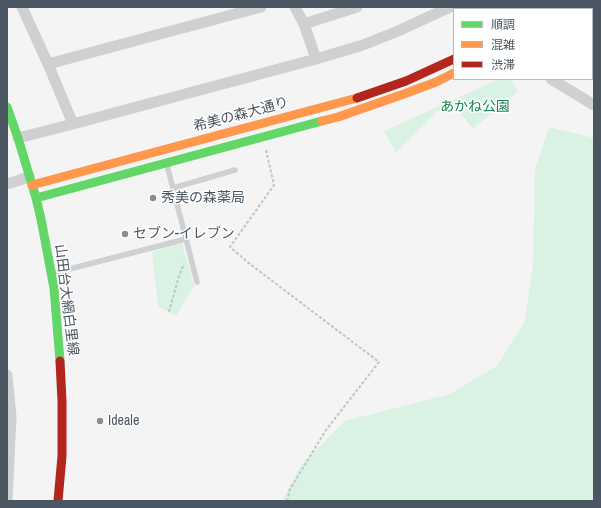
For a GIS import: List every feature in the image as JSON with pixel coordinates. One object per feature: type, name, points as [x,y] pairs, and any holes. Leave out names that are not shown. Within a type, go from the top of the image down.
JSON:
[{"type":"street","points":[[22,7],[73,124]]},
{"type":"street","points":[[48,64],[261,7]]},
{"type":"street","points":[[294,7],[304,24],[316,59]]},
{"type":"street","points":[[304,24],[357,7]]},
{"type":"street","points":[[18,138],[316,59],[363,45],[450,7]]},
{"type":"street","name":"希美の森大通り","points":[[31,181],[351,100],[406,81],[453,59]]},
{"type":"street","name":"希美の森大通り","points":[[36,198],[338,117],[436,82],[453,74]]},
{"type":"street","points":[[553,80],[594,105]]},
{"type":"street","name":"山田台大網白里線","points":[[7,107],[36,198],[52,274],[60,350],[62,401],[62,456],[58,501]]},
{"type":"street","points":[[258,124],[262,137]]},
{"type":"street","points":[[7,184],[31,181]]},
{"type":"street","points":[[7,375],[9,417],[7,501]]},
{"type":"lane","points":[[166,163],[197,282]]},
{"type":"lane","points":[[173,188],[235,170]]},
{"type":"lane","points":[[52,274],[186,239]]},
{"type":"path","points":[[262,137],[274,185],[230,247],[250,264],[379,362],[326,430],[290,489],[287,501]]},
{"type":"path","points":[[169,312],[179,276],[189,250]]},
{"type":"green space","name":"あかね公園","points":[[497,80],[512,80],[518,91],[473,129],[454,105],[438,111],[396,153],[384,131]]},
{"type":"green space","points":[[549,127],[594,138],[594,501],[282,501],[302,464],[345,421],[450,394],[497,366],[525,321],[533,264],[535,170]]},
{"type":"green space","points":[[182,243],[194,286],[176,316],[158,306],[152,252]]},
{"type":"traffic: fast","points":[[7,107],[18,138],[41,219],[54,288],[60,361]]},
{"type":"traffic: fast","points":[[36,198],[322,121]]},
{"type":"traffic: slow","points":[[322,121],[338,117],[404,94],[436,82],[453,74]]},
{"type":"traffic: slow","points":[[32,185],[357,98]]},
{"type":"traffic: jam","points":[[357,98],[406,81],[453,59]]},
{"type":"traffic: jam","points":[[58,501],[62,456],[60,361]]},
{"type":"place","name":"秀美の森薬局","points":[[153,198]]},
{"type":"place","name":"セブン-イレブン","points":[[125,234]]},
{"type":"place","name":"Ideale","points":[[100,421]]}]
